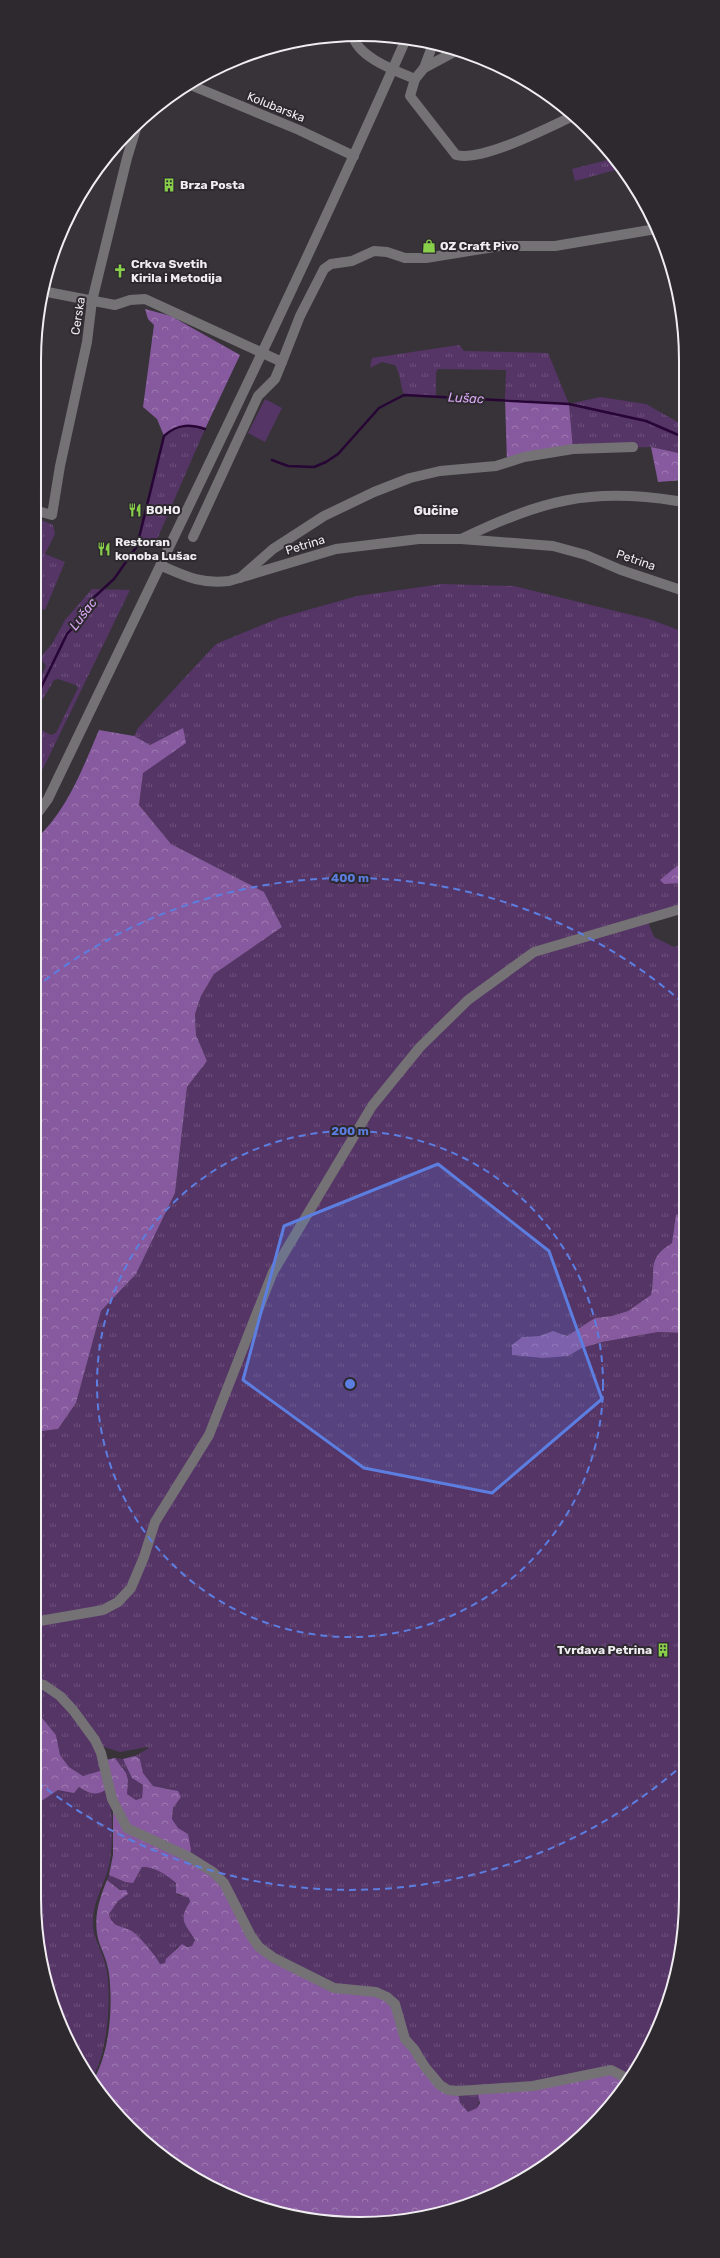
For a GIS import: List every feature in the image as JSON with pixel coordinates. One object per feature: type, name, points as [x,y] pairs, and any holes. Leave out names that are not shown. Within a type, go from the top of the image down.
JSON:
[{"type":"street","points":[[356,41],[367,54],[392,70],[415,79]]},
{"type":"street","points":[[41,808],[48,799],[162,566],[263,354],[354,156],[403,44]]},
{"type":"street","points":[[431,49],[424,68],[415,79],[410,96],[456,155],[471,157],[516,141],[568,118]]},
{"type":"street","points":[[424,68],[450,54]]},
{"type":"street","name":"Kolubarska","points":[[196,87],[299,130],[354,156]]},
{"type":"street","name":"Cerska","points":[[41,512],[52,515],[60,466],[87,342],[92,301],[127,158],[134,134]]},
{"type":"street","points":[[193,537],[258,396],[275,379],[300,316],[324,269],[331,264],[352,261],[374,251],[387,252],[405,258],[426,258],[500,246],[555,246],[651,230]]},
{"type":"street","points":[[48,292],[115,305],[130,300],[145,299],[282,362]]},
{"type":"street","points":[[238,580],[273,549],[324,516],[374,492],[410,478],[440,471],[496,466],[524,457],[573,449],[633,447]]},
{"type":"street","name":"Petrina","points":[[461,539],[514,514],[546,504],[578,497],[612,495],[645,496],[677,501]]},
{"type":"street","name":"Petrina","points":[[162,566],[195,580],[214,583],[238,580],[336,549],[419,540],[461,539],[553,546],[586,555],[621,570],[679,589]]},
{"type":"street","points":[[41,1621],[103,1610],[118,1602],[131,1588],[144,1557],[155,1522],[209,1435],[273,1272],[372,1106],[420,1047],[468,1000],[534,952],[679,909]]},
{"type":"street","points":[[41,1684],[60,1696],[73,1710],[95,1740],[100,1753],[112,1799],[127,1828],[189,1857],[212,1872],[224,1884],[251,1936],[259,1947],[274,1958],[334,1988],[376,1992],[387,1997],[395,2004],[405,2039],[414,2049],[425,2067],[444,2087],[458,2091],[533,2086],[611,2070],[624,2077]]},
{"type":"highlighted area","points":[[438,1164],[549,1251],[602,1399],[492,1493],[364,1468],[243,1380],[284,1226]]},
{"type":"green space","points":[[608,160],[616,170],[575,181],[572,169]]},
{"type":"green space","points":[[145,309],[171,316],[240,355],[205,429],[194,426],[183,426],[174,429],[164,436],[157,419],[143,407],[154,325],[148,319]]},
{"type":"green space","points":[[459,345],[464,351],[548,353],[569,404],[505,399],[506,370],[438,369],[436,373],[436,396],[404,395],[395,365],[382,362],[370,368],[372,358]]},
{"type":"green space","points":[[600,397],[646,404],[679,423],[679,453],[651,447],[573,449],[569,404]]},
{"type":"green space","points":[[265,399],[282,408],[265,442],[248,433]]},
{"type":"green space","points":[[505,399],[569,404],[573,449],[507,462]]},
{"type":"green space","points":[[194,425],[205,429],[155,544],[139,540],[164,436],[173,427]]},
{"type":"green space","points":[[651,447],[679,453],[679,480],[658,482]]},
{"type":"green space","points":[[41,520],[53,525],[55,534],[45,554],[65,562],[45,610],[41,609]]},
{"type":"green space","points":[[442,584],[514,586],[652,620],[679,630],[679,864],[675,867],[664,884],[679,883],[679,908],[534,951],[467,999],[371,1105],[272,1271],[208,1434],[173,1491],[130,1587],[103,1609],[41,1620],[41,1431],[58,1429],[76,1403],[101,1311],[136,1274],[175,1193],[187,1087],[207,1061],[196,1035],[195,1014],[201,996],[214,974],[282,927],[264,892],[171,844],[139,805],[143,773],[183,728],[150,745],[134,736],[138,728],[216,644],[279,618],[357,596]]},
{"type":"green space","points":[[92,589],[130,590],[41,773],[41,730],[51,735],[56,733],[78,688],[76,685],[58,679],[54,680],[41,702],[41,677],[46,666],[41,659],[52,644],[65,620]]},
{"type":"green space","points":[[183,728],[186,743],[143,773],[139,805],[171,844],[264,892],[282,927],[214,974],[201,996],[195,1014],[196,1035],[207,1061],[187,1087],[175,1193],[136,1274],[101,1311],[76,1403],[58,1429],[41,1431],[41,834],[56,817],[65,803],[80,775],[99,730],[134,736],[150,745]]},
{"type":"green space","points":[[679,864],[679,883],[664,884],[660,880]]},
{"type":"green space","points":[[647,920],[654,937],[674,947],[679,946],[679,1214],[676,1215],[672,1243],[658,1254],[653,1265],[651,1295],[628,1311],[612,1316],[595,1318],[567,1336],[553,1331],[539,1336],[522,1337],[512,1345],[568,1356],[582,1348],[602,1342],[658,1332],[679,1333],[678,1919],[673,1960],[662,2001],[646,2039],[622,2080],[448,2089],[334,1987],[260,1946],[189,1856],[178,1828],[172,1819],[173,1808],[181,1797],[171,1789],[153,1786],[143,1773],[140,1759],[135,1756],[149,1748],[147,1747],[120,1752],[104,1747],[95,1740],[74,1709],[41,1687],[41,1621],[119,1603],[156,1523],[210,1435],[274,1272],[373,1107],[421,1047],[469,1001],[535,953]]},
{"type":"green space","points":[[679,1214],[679,1333],[658,1332],[602,1342],[582,1348],[568,1356],[543,1358],[512,1355],[512,1345],[522,1337],[539,1336],[553,1331],[567,1336],[595,1318],[612,1316],[628,1311],[651,1295],[655,1260],[658,1254],[672,1243],[676,1215]]},
{"type":"green space","points":[[41,1687],[52,1691],[96,1748],[103,1770],[83,1776],[69,1767],[60,1755],[56,1735],[41,1717]]},
{"type":"green space","points":[[41,1717],[56,1735],[60,1755],[69,1767],[83,1776],[103,1770],[108,1788],[100,1793],[93,1794],[79,1787],[74,1793],[58,1790],[41,1800]]},
{"type":"green space","points":[[135,1756],[140,1759],[143,1773],[153,1786],[178,1791],[181,1797],[173,1808],[172,1819],[178,1828],[188,1834],[191,1850],[189,1856],[134,1832],[122,1818],[106,1760],[115,1758],[126,1773],[128,1780],[127,1794],[136,1800],[142,1798],[143,1785],[132,1778],[123,1759]]},
{"type":"green space","points":[[115,1758],[123,1759],[132,1778],[143,1785],[142,1798],[136,1800],[127,1794],[126,1789],[128,1784],[123,1768]]},
{"type":"green space","points":[[79,1787],[86,1792],[108,1788],[110,1797],[112,1818],[111,1854],[107,1873],[93,1914],[94,1932],[106,1966],[109,1992],[105,2038],[98,2066],[94,2074],[84,2058],[65,2020],[52,1981],[44,1940],[41,1898],[41,1800],[58,1790],[67,1791]]},
{"type":"green space","points":[[113,1804],[120,1819],[212,1872],[258,1947],[333,1989],[386,1998],[424,2068],[458,2093],[460,2103],[468,2112],[477,2108],[480,2103],[478,2095],[481,2093],[611,2071],[623,2078],[586,2124],[554,2151],[520,2174],[501,2184],[482,2193],[443,2206],[402,2214],[360,2217],[339,2216],[298,2211],[257,2200],[238,2193],[200,2174],[166,2151],[150,2138],[134,2124],[120,2108],[95,2076],[104,2055],[107,2042],[111,2000],[106,1960],[100,1945],[96,1928],[97,1912],[107,1880],[120,1890],[126,1890],[128,1894],[118,1901],[109,1914],[110,1918],[117,1925],[130,1930],[137,1935],[160,1964],[165,1963],[166,1959],[182,1944],[187,1947],[192,1946],[195,1940],[183,1918],[186,1908],[190,1902],[189,1898],[176,1893],[176,1883],[160,1872],[147,1867],[142,1867],[133,1883],[125,1882],[109,1875],[113,1855]]},
{"type":"green space","points":[[142,1867],[156,1869],[165,1873],[176,1883],[178,1895],[188,1897],[190,1902],[186,1908],[183,1918],[195,1940],[192,1946],[177,1947],[165,1963],[160,1964],[137,1935],[110,1920],[109,1914],[118,1901],[127,1894],[107,1880],[109,1875],[125,1882],[136,1878]]},
{"type":"green space","points":[[482,2091],[477,2108],[468,2112],[460,2103],[458,2093]]},
{"type":"waterway","name":"Lušac","points":[[272,460],[288,466],[314,467],[326,462],[338,454],[379,408],[404,395],[569,404],[646,421],[679,435]]},
{"type":"waterway","name":"Lušac","points":[[41,688],[67,634],[88,611],[91,600],[114,579],[137,546],[164,436],[174,429],[183,426],[194,426],[205,429]]},
{"type":"place","name":"Brza Posta","points":[[169,185]]},
{"type":"place","name":"OZ Craft Pivo","points":[[429,246]]},
{"type":"place","name":"Crkva Svetih Kirila i Metodija","points":[[120,271]]},
{"type":"place","name":"BOHO","points":[[135,510]]},
{"type":"place","name":"Restoran konoba Lušac","points":[[104,549]]},
{"type":"place","name":"Tvrđava Petrina","points":[[663,1650]]},
{"type":"district","name":"Gučine","points":[[436,510]]}]
